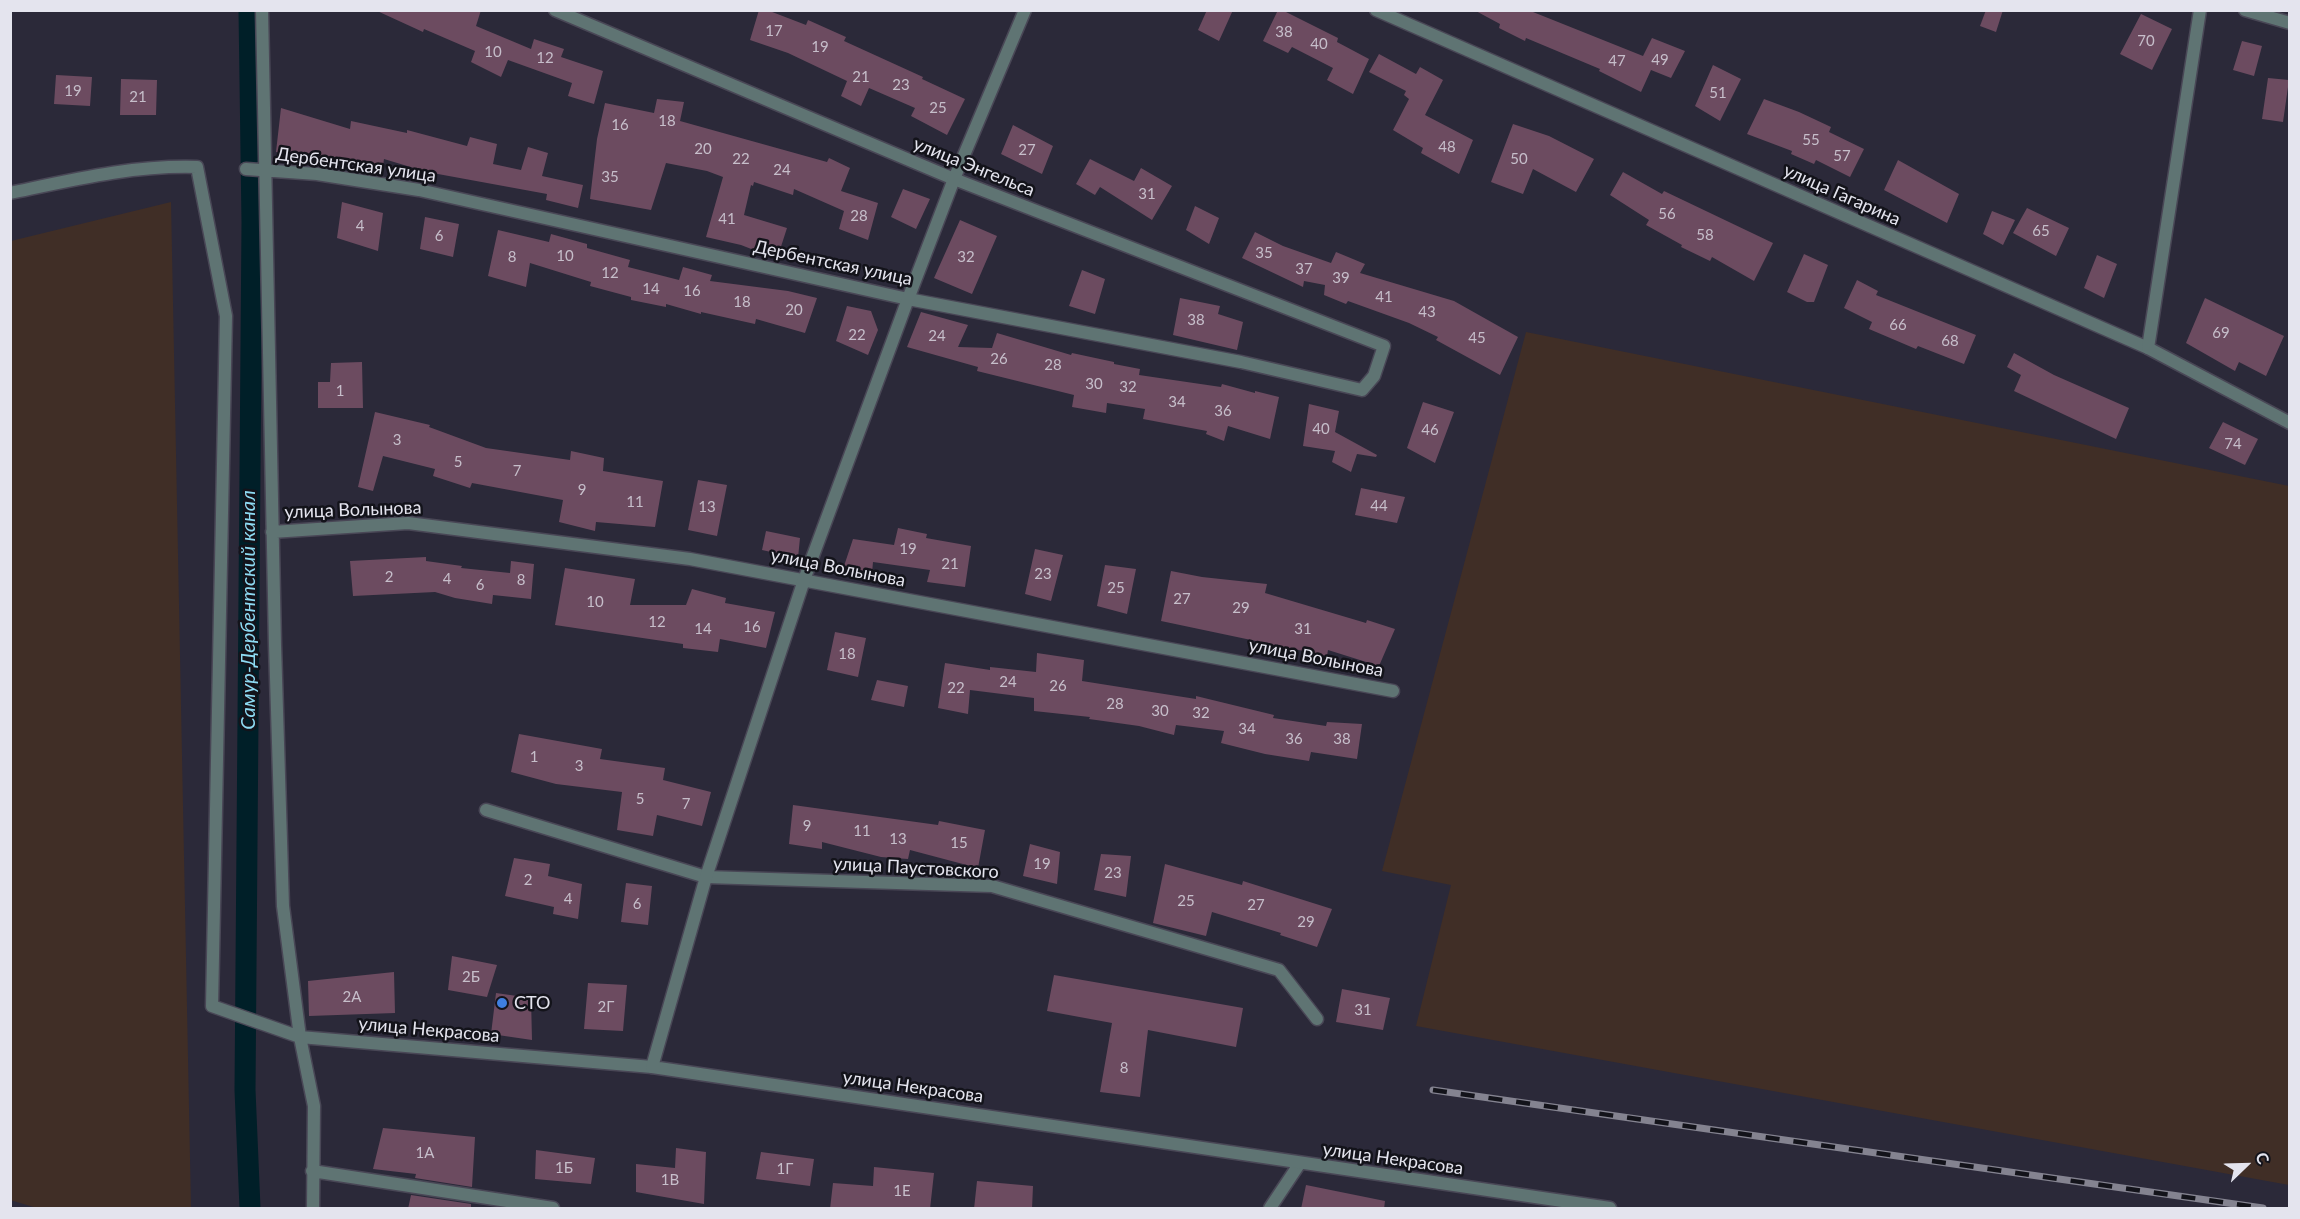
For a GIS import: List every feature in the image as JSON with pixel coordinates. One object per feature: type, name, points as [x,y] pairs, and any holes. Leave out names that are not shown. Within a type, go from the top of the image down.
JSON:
[{"type":"street","points":[[262,10],[272,531],[283,906],[300,1037],[314,1106],[312,1171],[314,1209]]},
{"type":"street","name":"улица Энгельса","points":[[555,10],[954,179],[1384,346]]},
{"type":"street","points":[[652,1067],[706,877],[804,579],[954,179],[1025,10]]},
{"type":"street","name":"улица Гагарина","points":[[1376,10],[2148,348],[2289,423]]},
{"type":"street","points":[[2148,348],[2200,10]]},
{"type":"street","points":[[2245,10],[2289,22]]},
{"type":"street","name":"улица Некрасова","points":[[10,194],[128,170],[167,166],[197,167],[226,316],[212,1006],[300,1037],[652,1067],[1610,1209]]},
{"type":"street","name":"Дербентская улица","points":[[246,169],[317,174],[419,190],[908,298],[1240,362],[1362,390],[1374,376],[1384,346]]},
{"type":"street","name":"улица Волынова","points":[[272,531],[408,523],[690,559],[1393,691]]},
{"type":"street","name":"улица Паустовского","points":[[486,810],[706,877],[993,886],[1280,970],[1317,1019]]},
{"type":"street","points":[[1270,1209],[1300,1163]]},
{"type":"street","points":[[312,1171],[553,1209]]},
{"type":"shaded area","points":[[171,202],[191,1208],[37,1208],[10,1200],[11,241]]},
{"type":"shaded area","points":[[1526,332],[2289,486],[2289,1185],[1416,1026],[1451,885],[1382,871]]},
{"type":"building","points":[[375,10],[481,10],[476,26],[531,49],[534,39],[564,49],[561,57],[603,71],[594,104],[568,96],[572,83],[508,60],[501,77],[471,62],[475,51],[424,29],[423,32]]},
{"type":"building","points":[[759,10],[767,10],[806,25],[808,20],[846,37],[844,41],[965,99],[947,135],[911,116],[915,108],[869,88],[861,106],[841,96],[847,81],[788,53],[750,40]]},
{"type":"building","points":[[1207,10],[1233,10],[1219,41],[1198,30]]},
{"type":"building","points":[[1278,10],[1338,38],[1337,42],[1369,59],[1353,94],[1327,80],[1333,68],[1292,47],[1288,53],[1263,41]]},
{"type":"building","points":[[1474,10],[1528,10],[1643,56],[1652,38],[1685,51],[1671,78],[1651,70],[1641,92],[1599,71],[1600,69],[1526,38],[1525,41],[1499,28],[1500,24]]},
{"type":"building","points":[[1986,10],[2003,10],[1996,32],[1980,26]]},
{"type":"building","points":[[2141,14],[2172,29],[2152,70],[2120,54]]},
{"type":"building","points":[[2242,41],[2262,46],[2254,76],[2233,70]]},
{"type":"building","points":[[1379,54],[1416,74],[1420,67],[1443,80],[1425,115],[1473,140],[1459,174],[1421,153],[1423,148],[1393,130],[1409,99],[1404,95],[1406,91],[1369,72]]},
{"type":"building","points":[[1713,65],[1741,79],[1720,121],[1695,106]]},
{"type":"building","points":[[56,75],[92,77],[90,106],[54,104]]},
{"type":"building","points":[[2268,78],[2289,80],[2283,122],[2262,119]]},
{"type":"building","points":[[121,79],[157,80],[156,115],[120,115]]},
{"type":"building","points":[[657,99],[684,102],[680,121],[827,162],[829,158],[850,168],[841,191],[878,203],[868,240],[839,229],[844,211],[794,189],[793,195],[754,182],[753,186],[751,185],[744,215],[787,228],[777,259],[741,245],[706,237],[723,177],[707,171],[666,163],[651,210],[590,199],[597,139],[605,103],[654,113]]},
{"type":"building","points":[[1764,99],[1831,127],[1829,132],[1864,149],[1850,177],[1816,160],[1814,164],[1791,154],[1792,151],[1747,134]]},
{"type":"building","points":[[281,108],[350,129],[351,121],[407,133],[407,130],[467,146],[470,137],[497,144],[493,164],[521,170],[528,147],[548,153],[542,176],[583,185],[578,208],[546,200],[547,194],[427,172],[384,159],[383,166],[276,152]]},
{"type":"building","points":[[1513,124],[1549,136],[1594,159],[1576,192],[1533,169],[1523,194],[1491,182]]},
{"type":"building","points":[[1013,125],[1053,146],[1042,174],[1001,154]]},
{"type":"building","points":[[1090,159],[1134,181],[1141,168],[1172,186],[1152,220],[1100,187],[1095,195],[1076,184]]},
{"type":"building","points":[[1898,160],[1959,194],[1947,223],[1884,190]]},
{"type":"building","points":[[1623,172],[1662,194],[1664,191],[1773,243],[1754,281],[1712,257],[1710,261],[1681,247],[1682,245],[1646,225],[1649,220],[1610,195]]},
{"type":"building","points":[[903,189],[930,199],[916,229],[891,217]]},
{"type":"building","points":[[342,202],[383,213],[378,251],[337,238]]},
{"type":"building","points":[[1195,206],[1219,218],[1209,244],[1186,230]]},
{"type":"building","points":[[2027,208],[2069,228],[2056,256],[2013,233]]},
{"type":"building","points":[[1992,211],[2015,220],[2003,245],[1983,234]]},
{"type":"building","points":[[425,217],[459,224],[453,257],[420,249]]},
{"type":"building","points":[[960,220],[997,236],[972,294],[934,278]]},
{"type":"building","points":[[498,230],[549,242],[551,234],[587,244],[587,248],[630,260],[628,267],[679,280],[683,267],[712,275],[710,281],[788,291],[817,298],[805,333],[756,319],[755,324],[701,312],[701,314],[666,304],[666,307],[631,300],[631,297],[590,286],[591,282],[530,263],[526,287],[488,276]]},
{"type":"building","points":[[1255,232],[1283,246],[1331,263],[1336,252],[1365,264],[1360,273],[1454,301],[1518,337],[1500,375],[1436,340],[1438,337],[1409,323],[1348,301],[1346,304],[1324,295],[1325,285],[1304,281],[1303,287],[1242,258]]},
{"type":"building","points":[[1804,254],[1828,265],[1814,302],[1807,302],[1787,292]]},
{"type":"building","points":[[2097,255],[2117,264],[2104,298],[2084,288]]},
{"type":"building","points":[[1082,270],[1105,279],[1095,314],[1069,306]]},
{"type":"building","points":[[1857,280],[1878,291],[1876,295],[1976,335],[1964,364],[1918,346],[1916,349],[1869,329],[1872,322],[1844,308]]},
{"type":"building","points":[[1180,298],[1220,306],[1218,314],[1243,322],[1237,350],[1173,335]]},
{"type":"building","points":[[2205,298],[2284,336],[2266,376],[2239,362],[2235,371],[2186,343]]},
{"type":"building","points":[[847,306],[871,311],[878,330],[868,355],[836,341]]},
{"type":"building","points":[[921,312],[968,325],[958,347],[992,348],[997,333],[1071,355],[1072,353],[1140,369],[1139,375],[1221,387],[1222,384],[1279,397],[1270,439],[1228,426],[1224,441],[1206,434],[1207,431],[1143,419],[1145,409],[1107,403],[1106,413],[1072,407],[1074,395],[977,371],[978,367],[907,347]]},
{"type":"building","points":[[2014,353],[2054,375],[2129,408],[2116,439],[2014,391],[2021,375],[2007,367]]},
{"type":"building","points":[[362,362],[363,408],[318,408],[318,382],[330,382],[331,363]]},
{"type":"building","points":[[1423,402],[1454,412],[1435,463],[1407,448]]},
{"type":"building","points":[[1309,404],[1339,411],[1335,432],[1377,455],[1376,457],[1357,454],[1351,472],[1332,462],[1335,451],[1303,446]]},
{"type":"building","points":[[375,412],[430,425],[429,427],[486,448],[570,460],[571,451],[604,458],[603,471],[663,481],[655,527],[596,522],[595,531],[559,522],[563,500],[472,483],[470,488],[433,476],[435,469],[383,456],[373,491],[358,487]]},
{"type":"building","points":[[2223,422],[2258,439],[2245,465],[2209,448]]},
{"type":"building","points":[[698,480],[727,485],[717,536],[688,530]]},
{"type":"building","points":[[1361,488],[1405,497],[1397,523],[1355,515]]},
{"type":"building","points":[[898,528],[927,534],[926,538],[971,546],[965,587],[927,582],[930,570],[873,562],[872,573],[844,566],[853,539],[894,545]]},
{"type":"building","points":[[766,531],[800,538],[798,558],[762,550]]},
{"type":"building","points":[[1035,549],[1063,555],[1051,601],[1025,594]]},
{"type":"building","points":[[426,557],[426,561],[462,566],[461,568],[510,573],[511,561],[534,564],[531,599],[493,595],[492,604],[435,592],[353,596],[350,561]]},
{"type":"building","points":[[1105,565],[1136,569],[1127,614],[1097,606]]},
{"type":"building","points":[[565,568],[635,579],[630,605],[686,605],[692,589],[726,598],[725,603],[775,612],[766,648],[720,639],[718,652],[683,648],[683,644],[555,625]]},
{"type":"building","points":[[1171,571],[1267,584],[1265,593],[1366,623],[1367,620],[1395,629],[1379,666],[1328,650],[1327,656],[1161,621]]},
{"type":"building","points":[[835,632],[866,638],[858,677],[827,670]]},
{"type":"building","points":[[1037,653],[1084,660],[1082,681],[1196,699],[1196,696],[1274,715],[1273,718],[1326,726],[1327,722],[1362,724],[1357,759],[1311,752],[1309,761],[1265,754],[1221,743],[1224,731],[1176,725],[1174,735],[1139,726],[1089,719],[1090,717],[1034,711],[1034,698],[970,690],[968,714],[938,708],[945,663],[990,670],[990,667],[1036,672]]},
{"type":"building","points":[[877,680],[908,686],[904,707],[871,700]]},
{"type":"building","points":[[519,734],[602,749],[600,759],[665,768],[663,780],[711,792],[702,826],[657,815],[653,836],[617,830],[622,792],[556,784],[511,772]]},
{"type":"building","points":[[793,805],[938,825],[939,821],[985,830],[978,868],[910,850],[908,859],[881,857],[822,842],[822,849],[789,844]]},
{"type":"building","points":[[1030,844],[1060,852],[1057,884],[1023,876]]},
{"type":"building","points":[[1101,854],[1131,856],[1126,897],[1094,890]]},
{"type":"building","points":[[514,858],[550,864],[548,876],[582,884],[578,919],[553,914],[554,907],[505,896]]},
{"type":"building","points":[[1165,864],[1242,885],[1243,881],[1332,909],[1317,947],[1280,935],[1281,933],[1212,912],[1206,936],[1153,923]]},
{"type":"building","points":[[626,883],[652,886],[648,925],[621,922]]},
{"type":"building","points":[[452,956],[497,965],[487,997],[448,990]]},
{"type":"building","points":[[394,972],[395,1013],[309,1016],[308,981]]},
{"type":"building","points":[[1054,975],[1243,1008],[1236,1047],[1148,1030],[1140,1097],[1100,1092],[1112,1023],[1047,1011]]},
{"type":"building","points":[[588,983],[627,985],[623,1031],[584,1029]]},
{"type":"building","points":[[1342,989],[1390,998],[1383,1030],[1336,1022]]},
{"type":"building","points":[[496,993],[531,998],[532,1040],[491,1034]]},
{"type":"building","points":[[383,1128],[475,1137],[472,1187],[415,1178],[416,1174],[373,1169]]},
{"type":"building","points":[[676,1148],[706,1152],[704,1204],[636,1192],[636,1164],[675,1168]]},
{"type":"building","points":[[536,1150],[595,1158],[591,1184],[535,1179]]},
{"type":"building","points":[[761,1152],[814,1159],[810,1186],[756,1179]]},
{"type":"building","points":[[874,1167],[934,1173],[930,1209],[830,1209],[833,1183],[873,1186]]},
{"type":"building","points":[[977,1181],[1033,1186],[1032,1209],[974,1209]]},
{"type":"building","points":[[1306,1185],[1385,1201],[1384,1209],[1301,1209]]},
{"type":"building","points":[[411,1195],[471,1204],[471,1209],[408,1209]]},
{"type":"waterway","name":"Самур-Дербентский канал","points":[[249,10],[252,223],[245,1090],[250,1208]]},
{"type":"railway","points":[[1433,1090],[2263,1208]]},
{"type":"place","name":"СТО","points":[[502,1003]]}]
